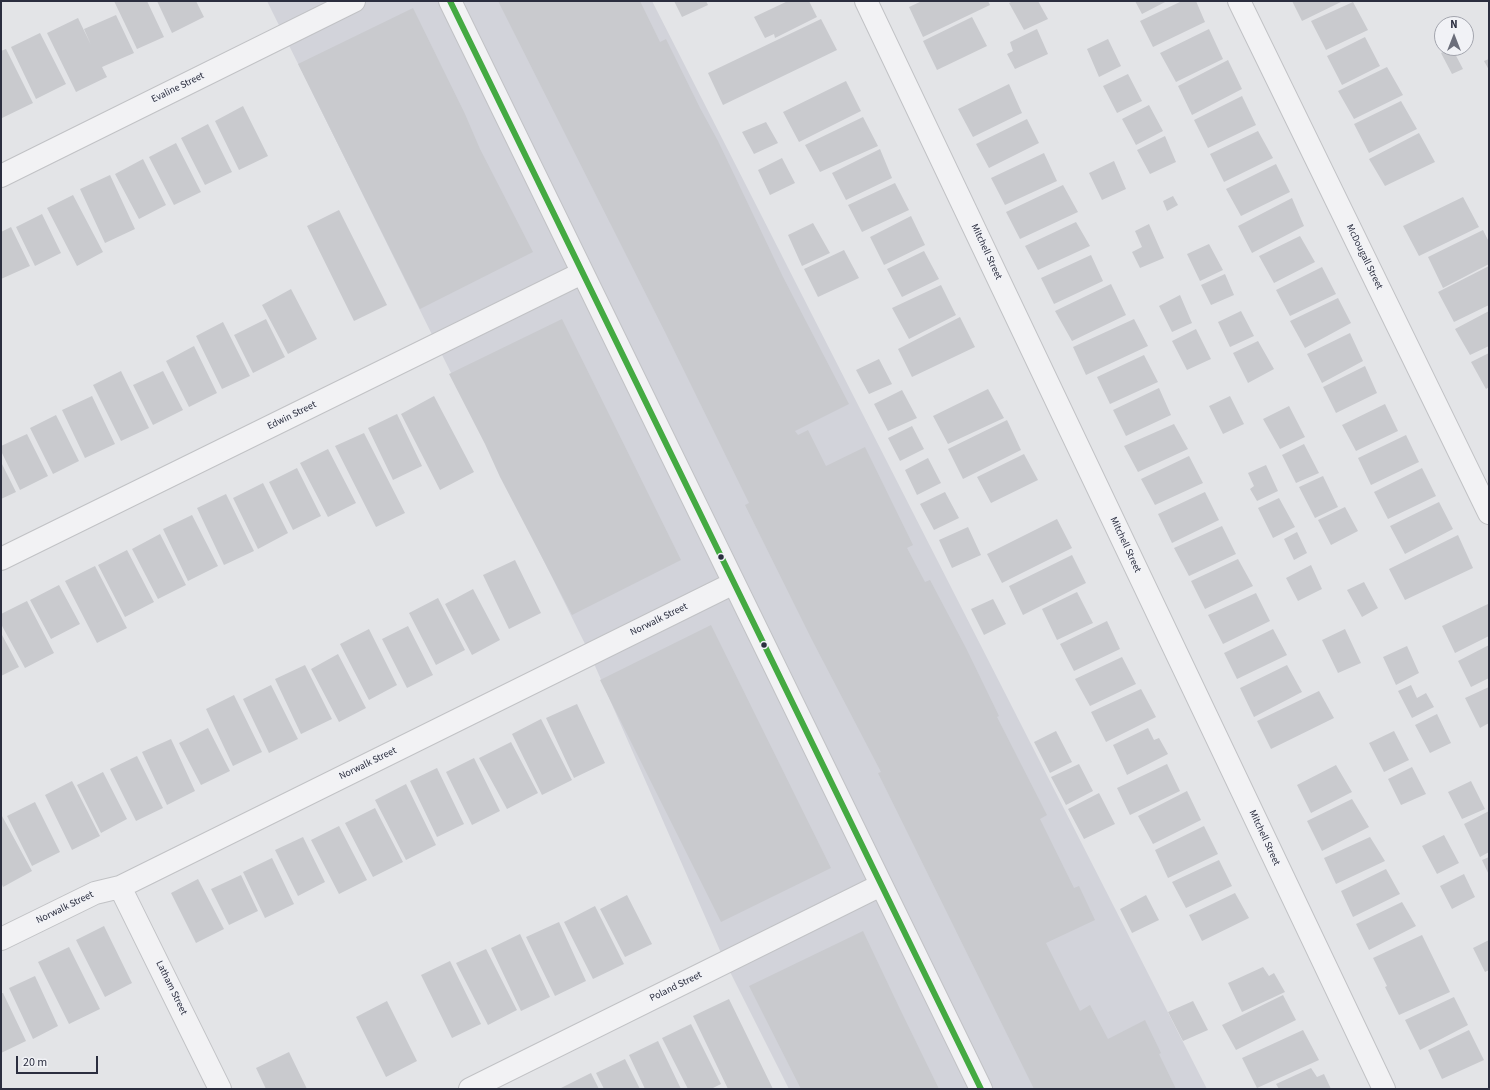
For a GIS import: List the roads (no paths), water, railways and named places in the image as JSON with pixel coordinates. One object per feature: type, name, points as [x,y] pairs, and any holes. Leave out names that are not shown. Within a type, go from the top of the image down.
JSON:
[{"type":"street","name":"Evaline Street","points":[[1,176],[354,1]]},
{"type":"street","points":[[450,1],[981,1089]]},
{"type":"street","name":"Mitchell Street","points":[[866,1],[1384,1089]]},
{"type":"street","name":"McDougall Street","points":[[1239,1],[1489,513]]},
{"type":"street","name":"Edwin Street","points":[[1,559],[582,273]]},
{"type":"street","name":"Norwalk Street","points":[[1,939],[95,893],[120,887],[734,583]]},
{"type":"street","name":"Poland Street","points":[[470,1089],[881,885]]},
{"type":"street","name":"Latham Street","points":[[120,887],[220,1089]]}]
